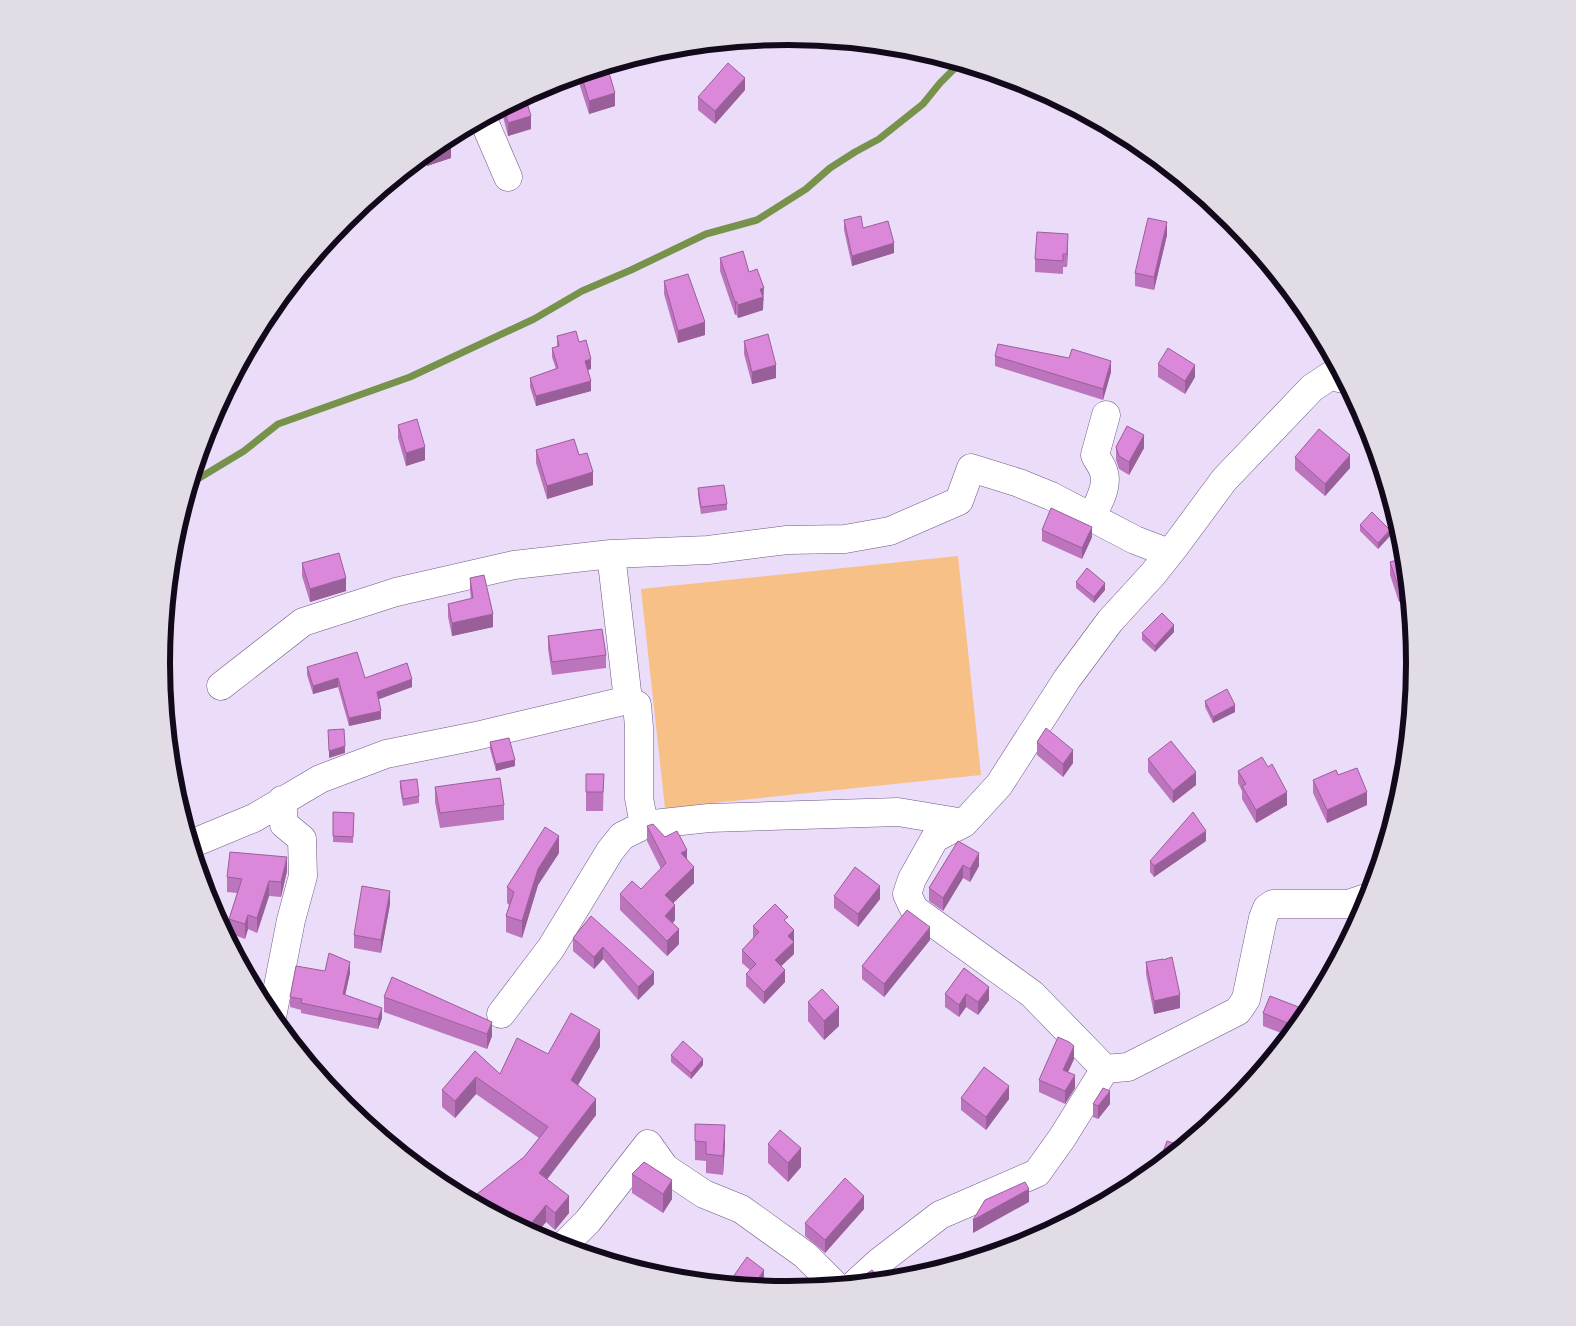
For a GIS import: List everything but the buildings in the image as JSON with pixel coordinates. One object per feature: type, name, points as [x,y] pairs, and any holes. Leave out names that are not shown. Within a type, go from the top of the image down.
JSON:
[{"type":"street","points":[[485,125],[508,177]]},
{"type":"street","points":[[1105,1069],[1032,994],[914,909],[907,894],[912,879],[934,838],[964,823],[999,785],[1067,679],[1110,621],[1169,553],[1224,480],[1312,388],[1330,376],[1335,378]]},
{"type":"street","points":[[1091,516],[1097,506],[1103,488],[1105,474],[1094,455],[1106,415]]},
{"type":"street","points":[[221,686],[303,622],[396,592],[505,567],[611,554],[708,550],[787,540],[845,539],[890,531],[959,501],[971,468],[1019,483],[1052,496],[1135,540],[1169,553]]},
{"type":"street","points":[[611,554],[628,700]]},
{"type":"street","points":[[197,842],[254,818],[320,779],[386,754],[476,736],[628,700],[637,705],[639,727],[639,798],[644,825]]},
{"type":"street","points":[[274,1006],[291,920],[303,876],[302,839],[284,824],[282,800]]},
{"type":"street","points":[[501,1014],[551,948],[610,851],[622,836],[644,825],[708,818],[898,812],[964,823]]},
{"type":"street","points":[[1105,1069],[1128,1067],[1238,1011],[1246,999],[1263,918],[1267,908],[1273,904],[1348,904],[1358,901]]},
{"type":"street","points":[[863,1277],[940,1215],[1037,1173],[1062,1138],[1105,1069]]},
{"type":"street","points":[[569,1240],[588,1221],[648,1144],[665,1168],[704,1194],[741,1209],[805,1255],[831,1280]]},
{"type":"shaded area","points":[[958,556],[981,775],[665,808],[641,589]]},
{"type":"waterway","points":[[199,478],[244,451],[278,424],[410,377],[534,319],[582,291],[706,234],[757,220],[806,189],[830,168],[879,139],[923,104],[955,68]]}]
